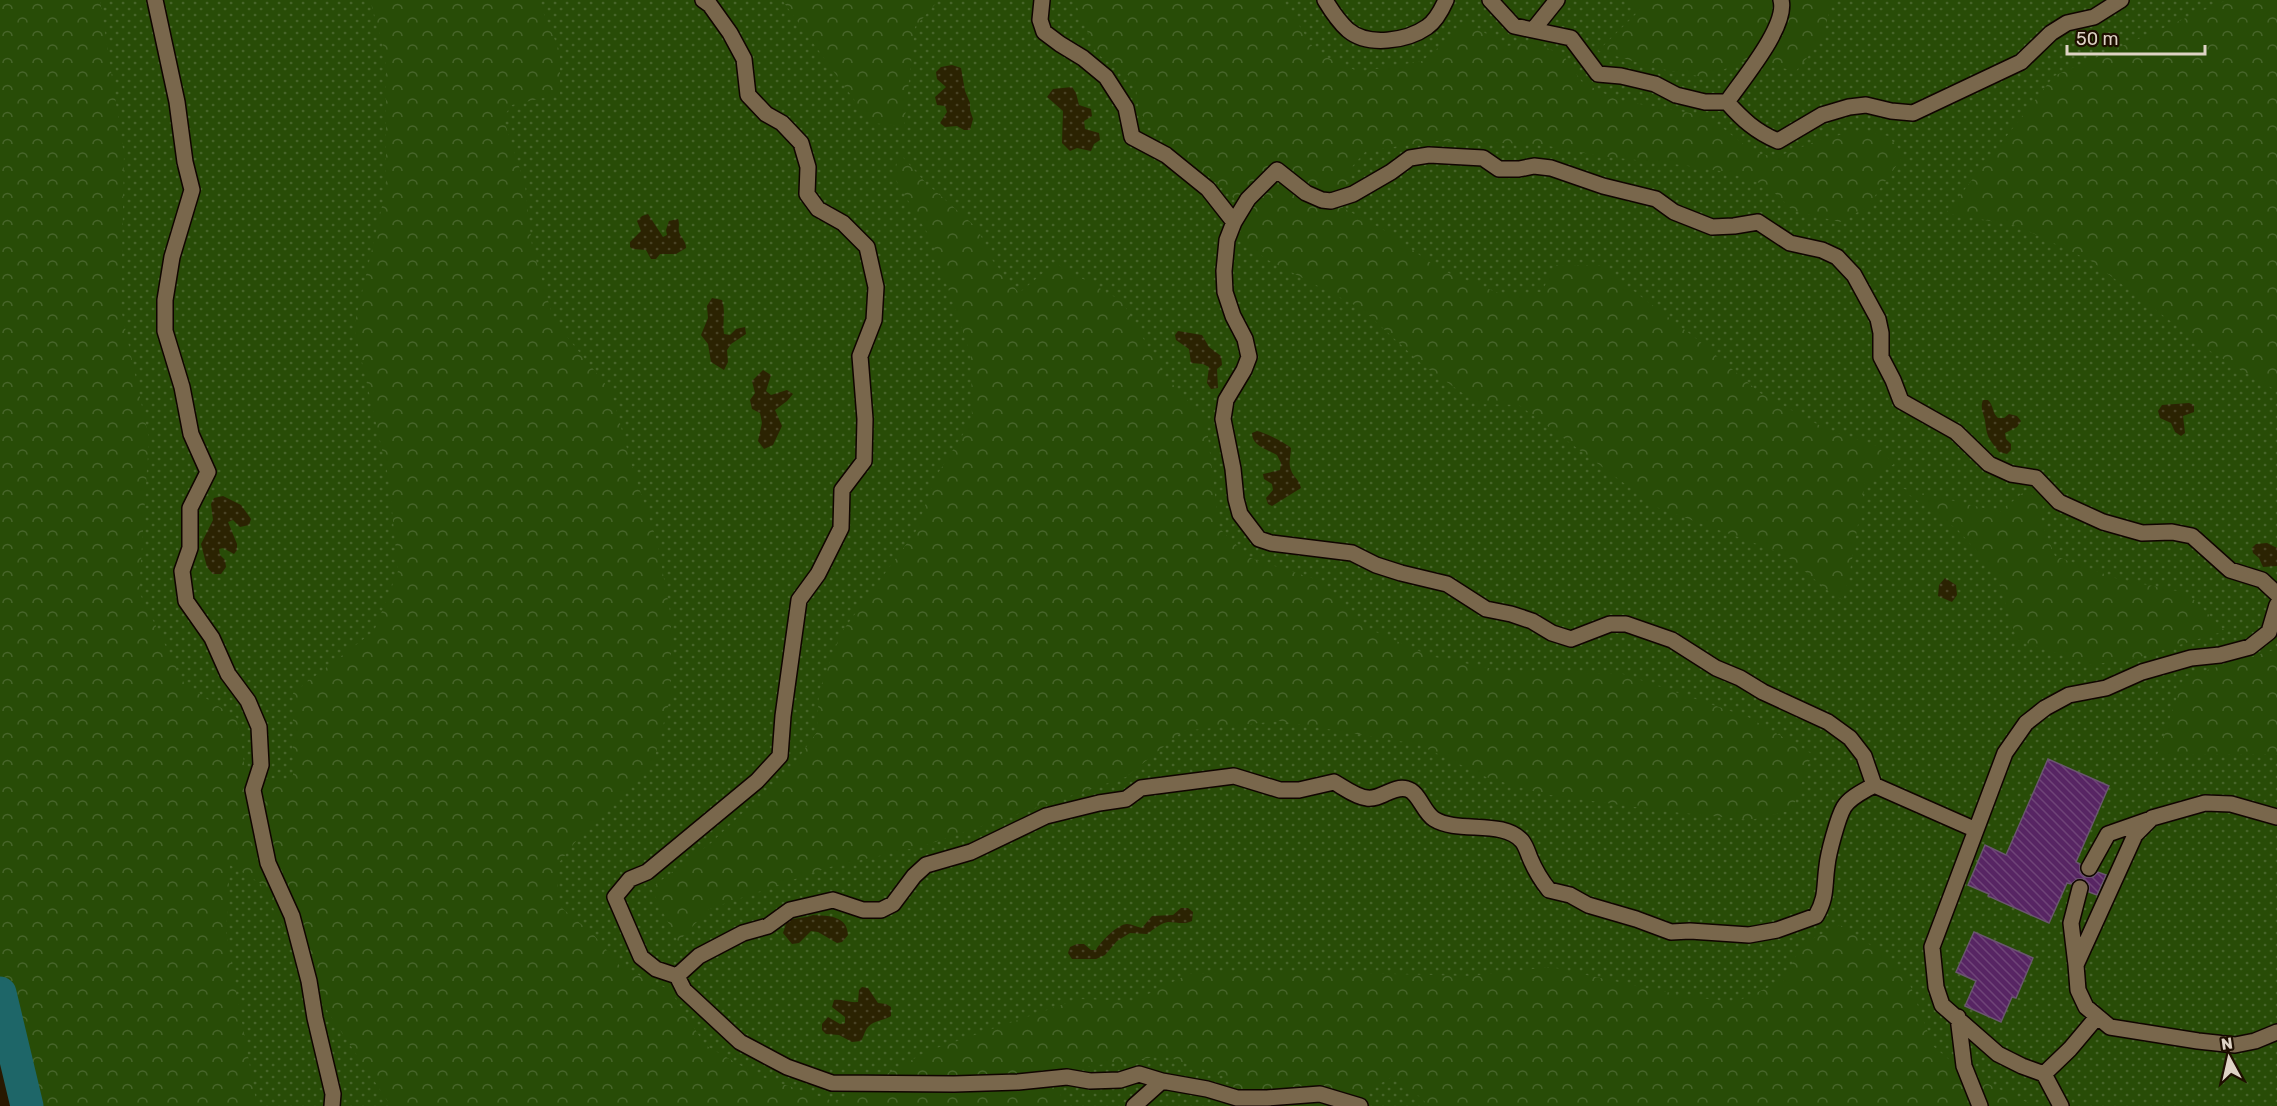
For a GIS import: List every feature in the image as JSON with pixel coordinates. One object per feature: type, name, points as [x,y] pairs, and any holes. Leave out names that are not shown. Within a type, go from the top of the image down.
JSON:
[{"type":"lane","points":[[155,0],[177,102],[185,162],[192,190],[172,257],[165,300],[165,331],[182,387],[191,434],[208,472],[190,508],[190,548],[182,571],[186,601],[212,638],[228,674],[248,701],[259,727],[261,765],[254,790],[255,800],[268,863],[292,916],[309,981],[315,1018],[333,1094],[332,1106]]},
{"type":"lane","points":[[703,0],[710,5],[730,33],[744,59],[748,95],[766,114],[782,123],[801,142],[808,167],[807,194],[818,209],[843,223],[867,247],[876,287],[874,320],[860,356],[866,419],[864,461],[842,490],[841,528],[818,574],[799,600],[783,716],[780,756],[734,801],[647,872],[630,879],[615,897],[641,957],[656,969],[677,976],[684,990],[740,1042],[787,1067],[832,1083],[954,1084],[1018,1082],[1067,1077],[1100,1081],[1120,1080],[1139,1074],[1237,1098],[1320,1094],[1360,1106]]},
{"type":"lane","points":[[1042,0],[1040,20],[1044,32],[1083,58],[1106,77],[1126,108],[1132,137],[1166,155],[1208,189],[1234,222]]},
{"type":"lane","points":[[1325,0],[1348,30],[1365,38],[1386,40],[1408,35],[1428,26],[1446,0]]},
{"type":"lane","points":[[1490,0],[1514,26],[1572,38],[1598,74],[1621,76],[1655,84],[1676,95],[1706,102],[1727,102],[1745,123],[1765,136],[1778,141],[1822,115],[1849,107],[1866,105],[1913,113],[2021,62],[2051,33],[2067,23],[2094,17],[2121,0]]},
{"type":"lane","points":[[1533,30],[1557,0]]},
{"type":"lane","points":[[1727,102],[1774,36],[1783,6],[1781,0]]},
{"type":"lane","points":[[1976,830],[1874,785],[1864,756],[1850,738],[1828,722],[1716,668],[1672,639],[1626,624],[1610,624],[1570,639],[1552,633],[1521,617],[1486,609],[1447,584],[1376,565],[1352,553],[1271,543],[1259,539],[1240,514],[1223,419],[1226,400],[1249,357],[1245,339],[1233,316],[1225,292],[1224,271],[1227,240],[1234,222],[1248,199],[1277,170],[1306,193],[1331,201],[1353,194],[1410,158],[1429,155],[1483,158],[1499,169],[1534,166],[1551,168],[1603,186],[1656,198],[1674,212],[1712,227],[1758,222],[1790,243],[1821,250],[1837,257],[1854,275],[1878,319],[1881,333],[1881,357],[1901,401],[1956,432],[1989,464],[2012,474],[2036,478],[2059,502],[2103,522],[2142,532],[2172,532],[2192,536],[2230,570],[2262,580],[2277,594]]},
{"type":"lane","points":[[2061,1106],[2044,1074],[1998,1054],[1942,1005],[1936,987],[1932,947],[2005,753],[2026,723],[2045,708],[2069,695],[2106,688],[2142,672],[2191,658],[2220,655],[2250,647],[2269,632],[2277,605]]},
{"type":"lane","points":[[677,976],[699,956],[743,933],[768,926],[790,910],[832,900],[862,909],[881,910],[893,904],[914,876],[926,865],[971,852],[1046,816],[1126,799],[1141,788],[1234,776],[1280,790],[1299,790],[1334,782],[1366,798],[1378,798],[1396,789],[1406,788],[1414,793],[1433,819],[1464,827],[1493,829],[1513,834],[1523,842],[1539,877],[1549,890],[1570,895],[1588,905],[1671,932],[1749,935],[1777,930],[1816,916],[1825,901],[1831,845],[1844,807],[1874,785]]},
{"type":"lane","points":[[2089,868],[2108,834],[2152,818],[2205,803],[2231,804],[2277,817]]},
{"type":"lane","points":[[2076,965],[2135,836],[2152,818]]},
{"type":"lane","points":[[2080,888],[2071,922],[2078,990],[2086,1007],[2110,1027],[2235,1046],[2277,1032]]},
{"type":"lane","points":[[1958,1017],[1965,1066],[1980,1106]]},
{"type":"lane","points":[[2044,1074],[2070,1049],[2097,1017]]},
{"type":"lane","points":[[1134,1106],[1162,1081]]},
{"type":"green space","points":[[0,0],[2277,0],[2277,1106],[186,1106]]},
{"type":"green space","points":[[0,0],[100,0],[124,155],[121,309],[149,439],[139,592],[185,685],[237,718],[246,775],[293,781],[293,693],[374,631],[398,571],[389,480],[354,327],[386,189],[386,55],[370,0],[538,0],[560,52],[560,94],[512,105],[503,117],[525,185],[532,246],[554,321],[611,391],[633,470],[657,541],[671,617],[671,695],[653,764],[591,822],[558,864],[557,904],[593,934],[620,966],[670,990],[705,1045],[759,1076],[836,1102],[928,1051],[1079,999],[1134,1001],[1189,974],[1276,971],[1470,976],[1551,967],[1654,990],[1733,1003],[1783,981],[1802,944],[1840,925],[1878,950],[1909,982],[1933,1046],[1965,1073],[2035,1106],[1427,1106],[1423,1099],[1392,1077],[1367,1091],[1357,1106],[1250,1106],[1225,1077],[1164,1056],[1062,1070],[1060,1106],[391,1106],[324,1006],[260,883],[230,865],[226,933],[257,1106],[16,1106],[0,1039]]},
{"type":"green space","points":[[782,0],[939,0],[915,27],[904,126],[871,123]]},
{"type":"green space","points":[[1074,0],[1283,0],[1316,52],[1359,72],[1422,61],[1469,23],[1506,46],[1535,43],[1563,55],[1582,82],[1617,100],[1707,116],[1755,153],[1777,157],[1822,139],[1861,130],[1888,136],[1904,155],[1867,207],[1840,222],[1794,211],[1766,185],[1726,172],[1600,156],[1538,144],[1435,141],[1366,151],[1350,169],[1343,208],[1384,230],[1441,270],[1501,294],[1542,292],[1554,265],[1601,266],[1698,340],[1760,393],[1828,430],[1877,446],[1894,464],[1865,483],[1843,600],[1832,594],[1784,554],[1656,507],[1519,405],[1478,404],[1424,366],[1362,309],[1266,259],[1243,241],[1237,201],[1162,136],[1139,112],[1135,80],[1097,54]]},
{"type":"green space","points":[[1624,0],[1832,0],[1822,40],[1796,71],[1742,60],[1708,78],[1661,69],[1598,51],[1640,10]]},
{"type":"green space","points":[[2227,0],[2277,0],[2277,391],[2210,351],[2091,261],[2018,226],[1946,213],[2054,76]]},
{"type":"green space","points":[[899,153],[925,182],[977,228],[993,261],[1019,293],[1055,263],[1122,301],[1164,375],[1206,420],[1219,528],[1250,558],[1321,581],[1358,624],[1430,656],[1503,671],[1623,674],[1748,717],[1812,754],[1792,810],[1751,820],[1663,811],[1543,794],[1486,777],[1417,744],[1279,721],[1183,731],[1126,777],[923,846],[830,867],[709,909],[678,942],[651,888],[711,843],[794,764],[817,732],[819,691],[841,633],[916,531],[935,478],[972,420],[971,355],[931,239],[894,177]]},
{"type":"green space","points":[[1900,488],[2000,512],[2026,490],[2043,502],[2041,521],[2055,556],[2118,579],[2187,593],[2225,631],[2143,656],[2092,665],[2017,640],[1996,573],[1958,530]]},
{"type":"green space","points":[[2277,649],[2277,754],[2157,755],[2184,677]]},
{"type":"sand","points":[[952,65],[961,68],[973,119],[970,130],[957,126],[945,127],[940,123],[947,112],[945,106],[937,105],[935,97],[946,87],[937,79],[936,72],[941,67]]},
{"type":"sand","points":[[1072,87],[1079,105],[1091,109],[1092,116],[1084,121],[1085,129],[1099,133],[1100,140],[1094,144],[1091,151],[1077,148],[1070,151],[1062,143],[1063,111],[1047,97],[1053,89]]},
{"type":"sand","points":[[648,214],[663,237],[667,235],[669,221],[678,219],[679,232],[686,248],[676,254],[660,254],[656,259],[651,259],[646,250],[630,247],[630,242],[641,231],[637,221]]},
{"type":"sand","points":[[712,298],[722,300],[724,334],[730,335],[736,329],[745,327],[746,334],[731,344],[727,350],[728,362],[724,370],[711,362],[708,344],[701,335],[708,318],[707,306]]},
{"type":"sand","points":[[1178,331],[1202,335],[1209,347],[1221,356],[1222,365],[1217,369],[1218,388],[1211,389],[1207,383],[1209,367],[1191,363],[1189,349],[1176,340],[1175,335]]},
{"type":"sand","points":[[763,370],[771,375],[766,391],[771,395],[787,390],[793,394],[775,410],[782,426],[773,445],[764,449],[758,441],[762,423],[760,413],[752,409],[750,400],[755,393],[752,381]]},
{"type":"sand","points":[[1983,400],[1988,400],[1998,418],[2004,418],[2009,414],[2017,416],[2021,421],[2017,427],[2005,433],[2006,439],[2011,444],[2011,450],[2007,454],[1999,452],[1989,437],[1982,410]]},
{"type":"sand","points":[[2189,403],[2194,405],[2194,412],[2183,416],[2185,433],[2181,436],[2175,432],[2171,423],[2160,418],[2158,411],[2162,405]]},
{"type":"sand","points":[[1257,431],[1291,448],[1290,467],[1301,488],[1272,506],[1268,504],[1266,498],[1273,490],[1272,484],[1264,479],[1263,474],[1280,470],[1281,463],[1277,455],[1254,441],[1252,433]]},
{"type":"sand","points":[[223,496],[241,505],[251,519],[249,525],[240,527],[233,520],[228,522],[237,544],[237,550],[234,554],[223,548],[219,549],[226,567],[221,574],[213,574],[207,567],[201,544],[213,520],[211,504],[214,498]]},
{"type":"sand","points":[[2267,543],[2277,548],[2277,566],[2263,567],[2259,558],[2253,553],[2252,548],[2256,544]]},
{"type":"sand","points":[[1945,578],[1956,585],[1957,595],[1952,602],[1938,596],[1939,585]]},
{"type":"sand","points":[[1181,908],[1188,908],[1193,912],[1192,921],[1168,922],[1159,925],[1147,934],[1130,933],[1117,941],[1105,955],[1096,959],[1072,959],[1068,953],[1070,947],[1077,944],[1084,944],[1091,950],[1096,950],[1110,934],[1123,925],[1129,924],[1142,928],[1152,916],[1173,915]]},
{"type":"sand","points":[[813,915],[830,916],[840,920],[847,928],[848,935],[842,942],[837,943],[818,932],[811,931],[799,943],[792,944],[783,933],[787,921]]},
{"type":"sand","points":[[862,987],[868,988],[878,1003],[891,1007],[891,1016],[870,1025],[861,1041],[852,1042],[839,1035],[826,1034],[822,1030],[822,1024],[828,1017],[840,1024],[845,1023],[845,1017],[832,1007],[834,1000],[858,1002],[859,990]]},
{"type":"building","points":[[2048,759],[2109,786],[2076,862],[2080,864],[2080,872],[2085,877],[2093,877],[2098,872],[2106,875],[2097,895],[2089,892],[2089,885],[2083,879],[2077,879],[2071,884],[2067,883],[2049,923],[1968,885],[1985,845],[2006,855]]},
{"type":"building","points":[[1974,932],[2033,958],[2016,998],[2012,997],[2001,1022],[1965,1006],[1976,981],[1956,972]]},
{"type":"waterway","points":[[0,993],[27,1106]]}]
